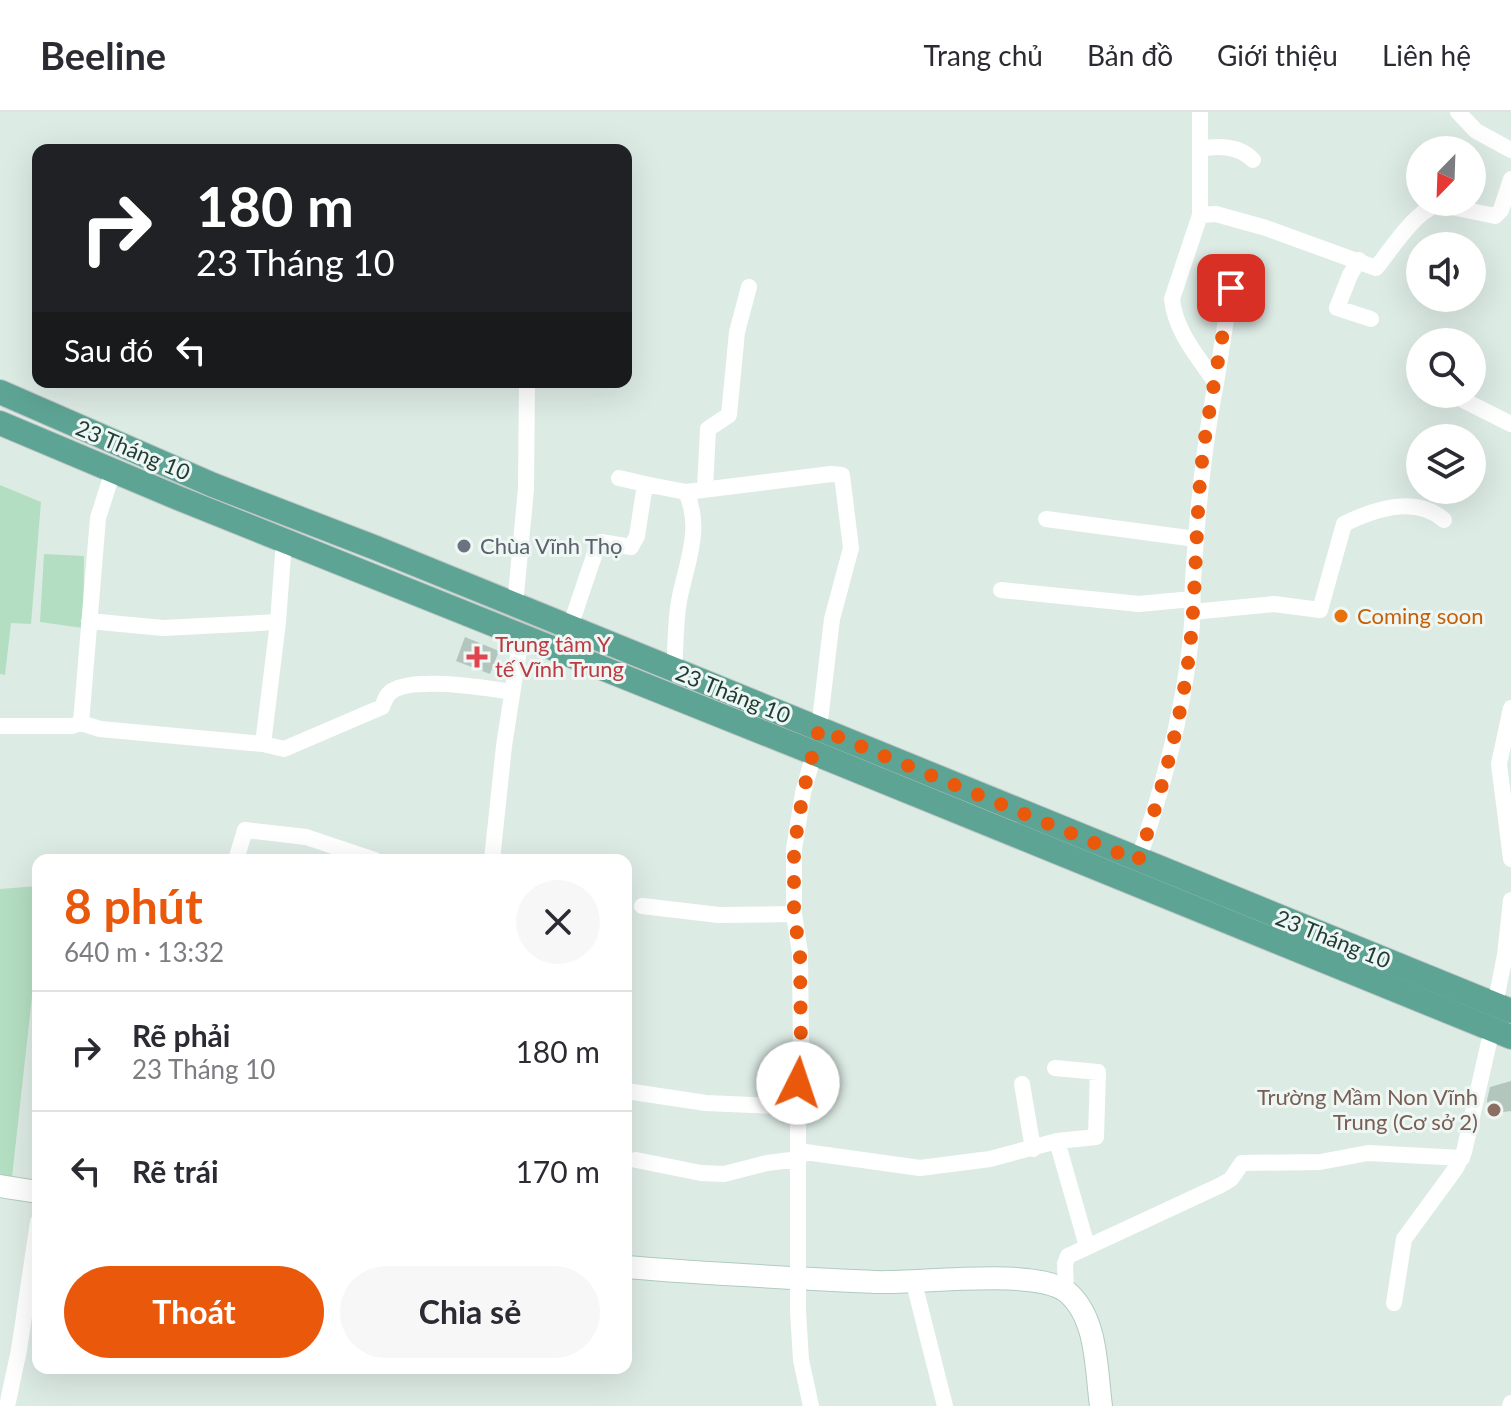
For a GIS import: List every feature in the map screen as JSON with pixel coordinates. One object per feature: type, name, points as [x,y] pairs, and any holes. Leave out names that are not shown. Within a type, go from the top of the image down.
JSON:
[{"type":"main road","name":"23 Tháng 10","points":[[0,392],[213,485],[674,669],[1138,861],[1502,1021]]},
{"type":"main road","name":"23 Tháng 10","points":[[0,423],[521,637],[1502,1021]]},
{"type":"main road","points":[[326,558],[337,533]]},
{"type":"main road","points":[[814,753],[819,729]]},
{"type":"street","points":[[1200,112],[1200,215],[1172,299],[1173,311],[1185,338],[1216,383]]},
{"type":"street","points":[[1458,112],[1476,131],[1511,150]]},
{"type":"street","points":[[1201,149],[1229,148],[1253,160]]},
{"type":"street","points":[[1200,215],[1216,214],[1266,228],[1376,268],[1408,228],[1428,208],[1437,204],[1495,216],[1501,210],[1511,179]]},
{"type":"street","points":[[1359,260],[1337,308],[1371,319]]},
{"type":"street","points":[[705,489],[708,429],[729,415],[737,332],[749,287]]},
{"type":"street","points":[[1138,861],[1164,781],[1179,711],[1192,606],[1205,440],[1231,288]]},
{"type":"street","points":[[515,605],[526,489],[527,388]]},
{"type":"street","points":[[1479,408],[1511,424]]},
{"type":"street","points":[[81,723],[98,518],[113,471]]},
{"type":"street","points":[[619,478],[686,492],[842,475],[851,548],[832,619],[819,729]]},
{"type":"street","points":[[570,627],[598,544],[631,547],[637,536],[645,484]]},
{"type":"street","points":[[674,669],[680,597],[693,546],[691,508],[686,492]]},
{"type":"street","points":[[1001,590],[1139,604],[1274,604],[1320,610],[1344,524],[1401,506],[1424,509],[1444,520]]},
{"type":"street","points":[[1046,519],[1196,539]]},
{"type":"street","points":[[263,744],[284,541]]},
{"type":"street","points":[[89,621],[163,628],[278,622]]},
{"type":"street","points":[[493,854],[521,637]]},
{"type":"street","points":[[0,726],[72,726],[81,723],[100,729],[263,744],[284,749],[382,707],[388,693],[402,685],[458,684],[512,692]]},
{"type":"street","points":[[1511,708],[1499,764],[1511,859]]},
{"type":"street","points":[[811,1406],[801,1360],[797,1277],[800,944],[794,914],[794,849],[803,793],[814,753]]},
{"type":"street","points":[[238,854],[245,830],[306,837],[357,854]]},
{"type":"street","points":[[1394,1303],[1404,1239],[1462,1158],[1502,1021],[1511,900]]},
{"type":"street","points":[[642,906],[719,915],[794,914]]},
{"type":"street","points":[[636,1160],[701,1173],[724,1174],[798,1155],[920,1168],[943,1167],[1033,1149],[1057,1141],[1096,1137],[1098,1072],[1055,1068]]},
{"type":"street","points":[[1022,1084],[1033,1149]]},
{"type":"street","points":[[632,1092],[706,1103],[799,1107]]},
{"type":"street","points":[[1057,1141],[1087,1246]]},
{"type":"street","points":[[1101,1406],[1094,1346],[1084,1315],[1066,1291],[1065,1264],[1068,1256],[1221,1185],[1231,1179],[1242,1163],[1320,1162],[1368,1153],[1462,1158]]},
{"type":"street","points":[[0,1186],[32,1191]]},
{"type":"street","points":[[7,1406],[32,1262]]},
{"type":"street","points":[[632,1267],[914,1283],[1004,1278],[1037,1282],[1066,1291]]},
{"type":"street","points":[[914,1283],[945,1406]]},
{"type":"green space","points":[[0,485],[41,502],[31,624],[11,623],[5,675],[0,674]]},
{"type":"green space","points":[[44,554],[84,556],[83,628],[40,622]]},
{"type":"green space","points":[[32,886],[32,996],[12,1177],[0,1176],[0,889]]},
{"type":"building","name":"Trung tâm Y tế Vĩnh Trung","points":[[465,637],[499,651],[490,674],[456,661]]},
{"type":"building","points":[[1511,1081],[1511,1111],[1489,1114],[1487,1100],[1490,1087]]},
{"type":"place","name":"Chùa Vĩnh Thọ","points":[[464,546]]},
{"type":"place","name":"Coming soon","points":[[1341,616]]},
{"type":"place","name":"Trung tâm Y tế Vĩnh Trung","points":[[477,657]]},
{"type":"place","name":"Trường Mầm Non Vĩnh Trung (Cơ sở 2)","points":[[1494,1110]]},
{"type":"route","points":[[798,1083],[801,1050],[800,944],[794,914],[794,849],[803,793],[819,729],[1138,861],[1164,781],[1179,711],[1192,624],[1205,440],[1231,288]]}]
